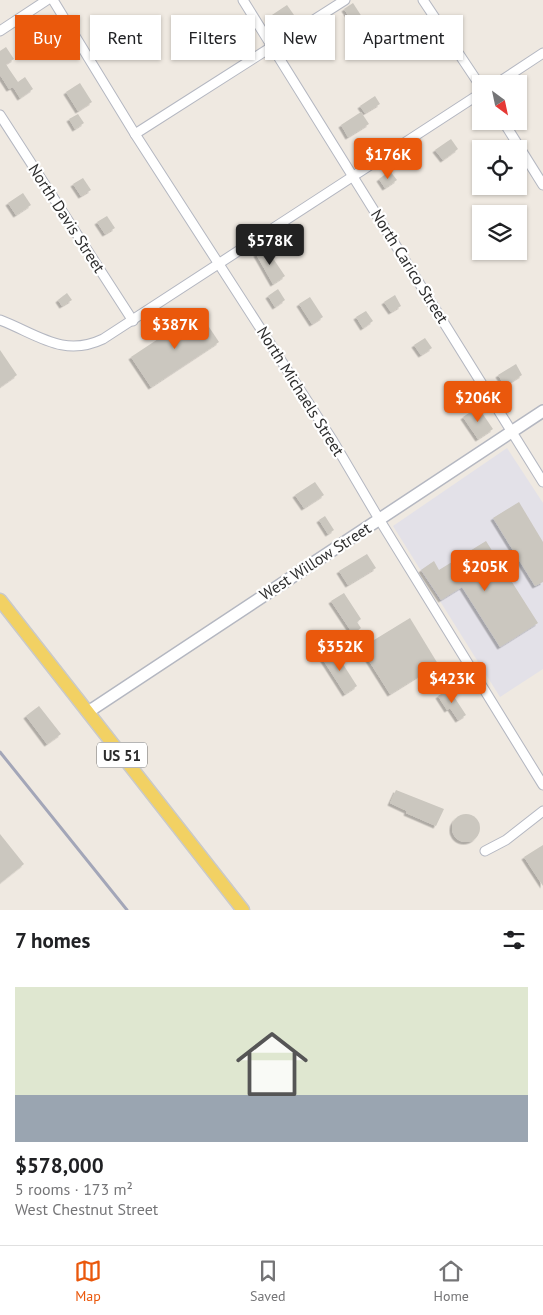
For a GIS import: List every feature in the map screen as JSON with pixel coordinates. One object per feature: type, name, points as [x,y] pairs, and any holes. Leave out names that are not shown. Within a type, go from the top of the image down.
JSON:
[{"type":"main road","name":"US 51","points":[[0,600],[243,910]]},
{"type":"street","points":[[0,31],[47,0]]},
{"type":"street","name":"North Michaels Street","points":[[53,0],[135,134],[334,440],[379,519],[543,785]]},
{"type":"street","name":"North Carico Street","points":[[243,0],[265,33]]},
{"type":"street","points":[[322,15],[345,0]]},
{"type":"street","points":[[423,0],[473,75]]},
{"type":"street","points":[[135,134],[265,52]]},
{"type":"street","points":[[510,75],[543,53]]},
{"type":"street","name":"North Carico Street","points":[[283,60],[543,482]]},
{"type":"street","points":[[0,320],[54,343],[74,347],[87,347],[133,321],[472,99]]},
{"type":"street","name":"North Davis Street","points":[[0,115],[133,321]]},
{"type":"street","points":[[509,130],[543,185]]},
{"type":"street","name":"West Willow Street","points":[[88,712],[543,411]]},
{"type":"street","points":[[485,851],[506,840],[543,811]]},
{"type":"shaded area","points":[[507,448],[543,503],[543,669],[500,697],[393,526]]},
{"type":"building","points":[[353,3],[361,15],[348,15],[344,9]]},
{"type":"building","points":[[287,5],[294,15],[272,15]]},
{"type":"building","points":[[6,47],[14,59],[6,64],[9,69],[18,82],[25,77],[33,89],[20,98],[13,87],[9,89],[0,75],[0,51]]},
{"type":"building","points":[[80,83],[92,102],[78,111],[66,92]]},
{"type":"building","points":[[375,96],[380,104],[365,113],[360,106]]},
{"type":"building","points":[[361,112],[369,124],[348,137],[341,125]]},
{"type":"building","points":[[78,114],[84,123],[75,129],[69,119]]},
{"type":"building","points":[[451,139],[458,149],[443,160],[435,150]]},
{"type":"building","points":[[390,171],[397,180],[385,188],[379,179]]},
{"type":"building","points":[[83,178],[91,190],[81,196],[73,184]]},
{"type":"building","points":[[23,193],[31,205],[16,215],[8,203]]},
{"type":"building","points":[[107,216],[115,228],[105,234],[97,222]]},
{"type":"building","points":[[266,248],[285,276],[273,284],[256,254]]},
{"type":"building","points":[[278,289],[285,300],[275,307],[268,296]]},
{"type":"building","points":[[67,293],[72,300],[62,306],[58,300]]},
{"type":"building","points":[[395,295],[401,306],[391,312],[384,302]]},
{"type":"building","points":[[310,297],[323,317],[312,324],[299,304]]},
{"type":"building","points":[[366,311],[373,321],[363,328],[356,317]]},
{"type":"building","points":[[199,312],[219,342],[151,387],[131,357]]},
{"type":"building","points":[[425,338],[432,348],[421,355],[414,345]]},
{"type":"building","points":[[0,350],[17,375],[0,387]]},
{"type":"building","points":[[516,364],[522,375],[505,386],[498,375]]},
{"type":"building","points":[[478,407],[493,429],[478,439],[463,417]]},
{"type":"building","points":[[315,482],[324,495],[304,508],[295,495]]},
{"type":"building","points":[[519,502],[543,542],[543,582],[535,586],[493,518]]},
{"type":"building","points":[[325,516],[334,530],[328,534],[319,520]]},
{"type":"building","points":[[486,541],[538,623],[500,647],[462,587],[441,600],[421,570],[434,561],[439,570]]},
{"type":"building","points":[[367,554],[376,568],[348,585],[339,571]]},
{"type":"building","points":[[344,593],[361,619],[357,622],[361,628],[353,634],[331,601]]},
{"type":"building","points":[[410,618],[438,664],[390,694],[361,648]]},
{"type":"building","points":[[334,650],[357,686],[345,694],[322,658]]},
{"type":"building","points":[[449,689],[466,715],[458,720],[450,708],[447,710],[438,696]]},
{"type":"building","points":[[39,706],[61,734],[47,744],[26,716]]},
{"type":"building","points":[[396,790],[444,809],[436,826],[406,813],[407,811],[390,803]]},
{"type":"building","points":[[466,814],[476,818],[480,828],[476,838],[466,842],[456,838],[452,828],[456,818]]},
{"type":"building","points":[[0,834],[24,864],[0,883]]},
{"type":"building","points":[[543,845],[543,886],[524,857]]},
{"type":"railway","points":[[0,752],[127,910]]}]
